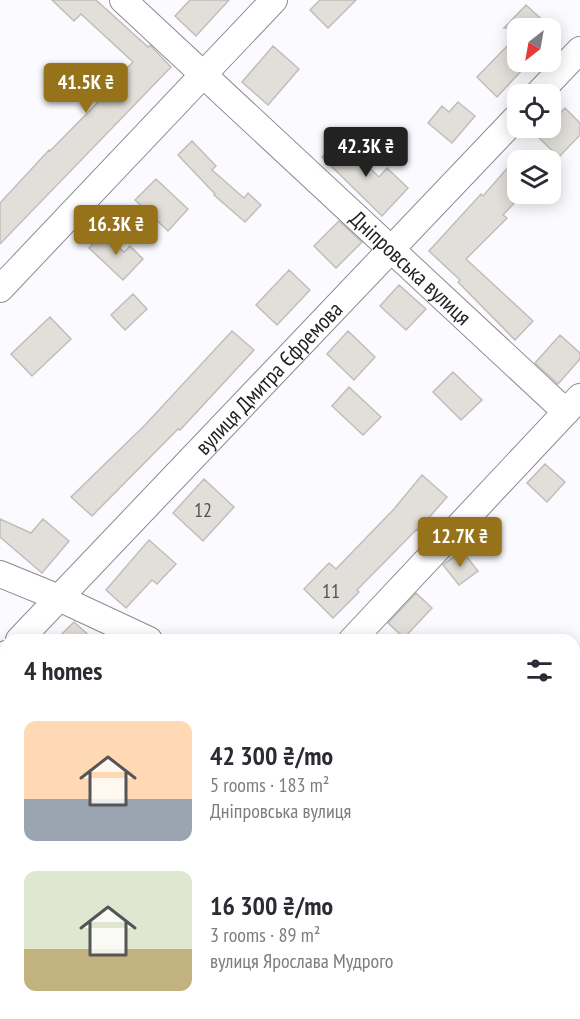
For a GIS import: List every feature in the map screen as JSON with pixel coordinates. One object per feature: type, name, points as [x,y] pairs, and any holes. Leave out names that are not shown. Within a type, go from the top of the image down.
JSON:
[{"type":"street","name":"Дніпровська вулиця","points":[[123,0],[391,248],[573,404]]},
{"type":"street","points":[[0,289],[274,0]]},
{"type":"street","points":[[548,84],[580,50]]},
{"type":"street","name":"вулиця Дмитра Єфремова","points":[[25,634],[507,127]]},
{"type":"street","points":[[358,634],[573,404]]},
{"type":"street","points":[[0,574],[59,598],[136,634]]},
{"type":"building","points":[[52,0],[96,0],[148,47],[150,45],[171,67],[0,244],[0,203],[49,150],[112,88],[109,86],[133,62],[81,14],[74,21]]},
{"type":"building","points":[[190,0],[229,0],[196,36],[175,16]]},
{"type":"building","points":[[320,0],[356,0],[328,28],[310,10]]},
{"type":"building","points":[[526,5],[540,18],[514,18]]},
{"type":"building","points":[[273,46],[299,69],[268,105],[242,82]]},
{"type":"building","points":[[507,46],[507,72],[520,72],[497,97],[477,77]]},
{"type":"building","points":[[458,102],[475,116],[452,143],[428,123],[442,106],[449,112]]},
{"type":"building","points":[[565,108],[580,123],[580,135],[561,155],[561,150],[552,150],[539,138],[561,138],[561,112]]},
{"type":"building","points":[[340,139],[379,177],[387,168],[408,188],[382,216],[322,157]]},
{"type":"building","points":[[192,141],[216,166],[212,170],[244,198],[248,193],[261,205],[245,222],[214,195],[178,155]]},
{"type":"building","points":[[507,169],[507,204],[513,204],[503,215],[507,218],[466,259],[533,321],[515,340],[458,282],[460,280],[429,251],[481,194],[483,196]]},
{"type":"building","points":[[156,179],[188,209],[168,231],[135,200]]},
{"type":"building","points":[[339,221],[362,242],[336,268],[314,246]]},
{"type":"building","points":[[103,233],[124,252],[130,246],[143,259],[123,280],[89,248]]},
{"type":"building","points":[[289,270],[310,290],[277,325],[256,305]]},
{"type":"building","points":[[399,285],[426,309],[406,330],[380,306]]},
{"type":"building","points":[[133,294],[147,309],[125,330],[111,315]]},
{"type":"building","points":[[50,317],[71,339],[32,376],[11,354]]},
{"type":"building","points":[[232,331],[254,350],[180,430],[178,429],[92,516],[71,497],[145,425]]},
{"type":"building","points":[[348,331],[375,357],[354,380],[327,354]]},
{"type":"building","points":[[560,335],[580,353],[580,359],[558,384],[535,363]]},
{"type":"building","points":[[453,372],[482,400],[461,420],[433,392]]},
{"type":"building","points":[[349,387],[381,417],[363,435],[332,406]]},
{"type":"building","points":[[545,464],[565,482],[547,502],[527,483]]},
{"type":"building","points":[[422,475],[447,497],[333,618],[304,589],[329,563],[336,569],[394,509]]},
{"type":"building","points":[[204,479],[234,507],[203,541],[173,513]]},
{"type":"building","points":[[0,519],[31,533],[43,519],[69,541],[42,573],[0,537]]},
{"type":"building","points":[[149,540],[176,564],[157,584],[152,580],[126,608],[106,590]]},
{"type":"building","points":[[462,551],[478,571],[459,585],[443,565]]},
{"type":"building","points":[[416,593],[432,608],[408,634],[400,634],[388,623]]},
{"type":"building","points":[[74,622],[87,634],[62,634]]}]
